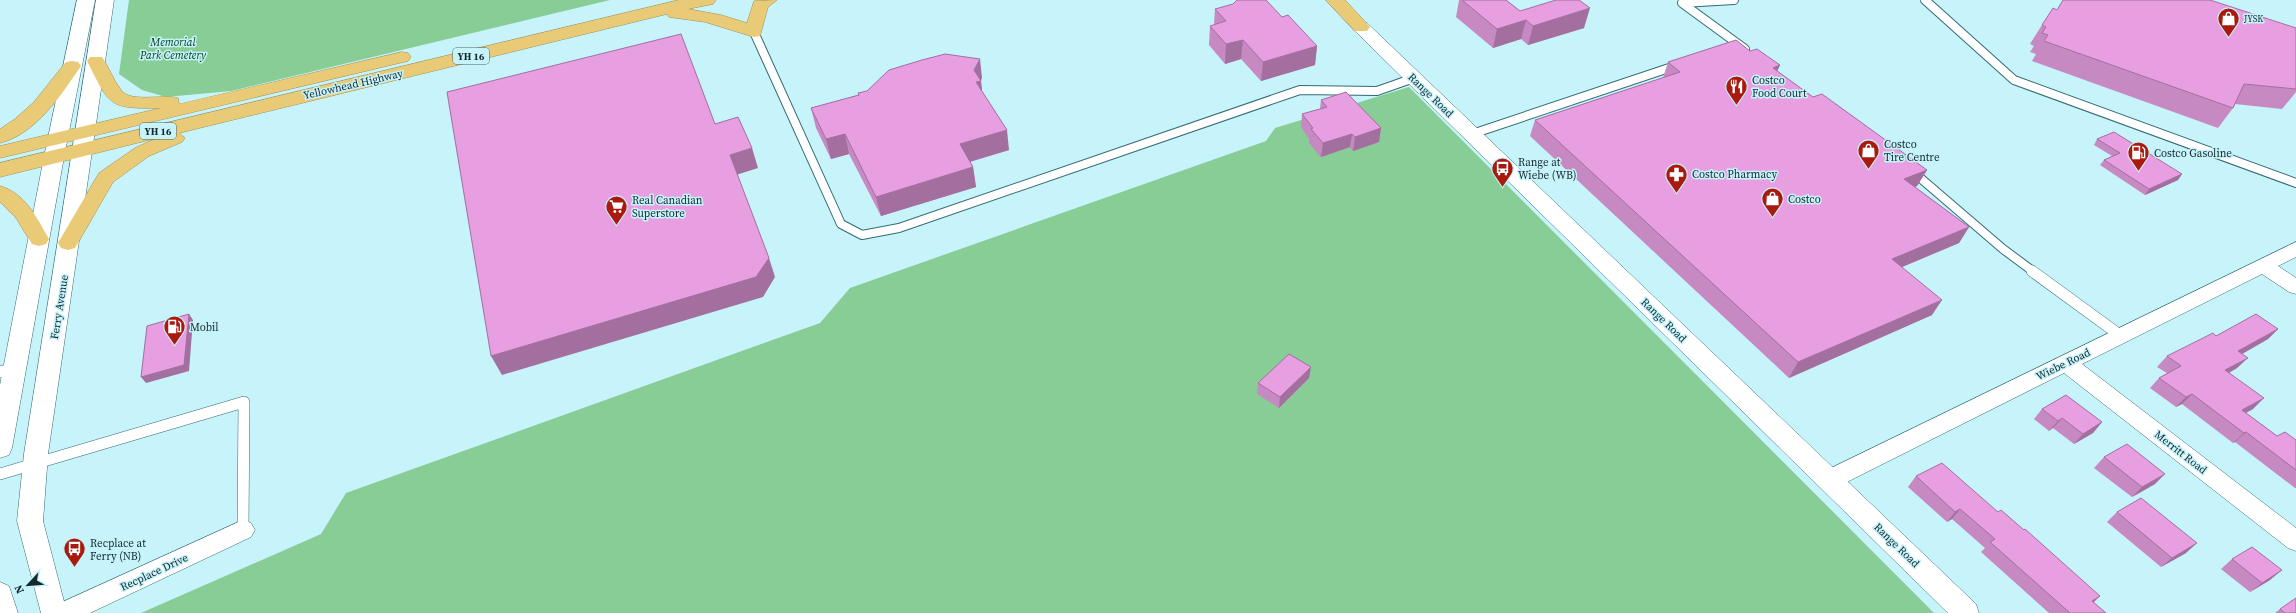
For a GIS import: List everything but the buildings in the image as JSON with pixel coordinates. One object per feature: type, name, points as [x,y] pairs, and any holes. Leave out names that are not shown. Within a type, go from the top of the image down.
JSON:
[{"type":"highway","name":"Yellowhead Highway","points":[[0,170],[56,148],[232,105],[650,7],[669,7],[707,0]]},
{"type":"highway","points":[[650,7],[719,19],[754,32],[760,5],[768,0]]},
{"type":"highway","points":[[1335,0],[1361,27]]},
{"type":"highway","points":[[1354,0],[1361,27]]},
{"type":"highway","points":[[96,60],[114,95],[130,102],[232,105]]},
{"type":"highway","points":[[0,137],[25,122],[36,112],[72,66]]},
{"type":"highway","points":[[68,243],[106,178],[142,152],[232,105]]},
{"type":"highway","name":"Yellowhead Highway","points":[[0,152],[56,148]]},
{"type":"highway","points":[[0,193],[11,198],[18,206],[39,239]]},
{"type":"main road","points":[[0,448],[8,370],[39,239],[86,0]]},
{"type":"main road","name":"Ferry Avenue","points":[[54,613],[30,521],[35,464],[106,0]]},
{"type":"main road","name":"Range Road","points":[[1361,27],[1966,613]]},
{"type":"main road","points":[[0,594],[4,613]]},
{"type":"street","name":"Wiebe Road","points":[[1829,480],[2296,249]]},
{"type":"street","points":[[2263,266],[2296,287]]},
{"type":"street","name":"Merritt Road","points":[[2066,363],[2296,542]]},
{"type":"street","name":"Recplace Drive","points":[[65,613],[243,530]]},
{"type":"lane","points":[[1734,0],[1682,3],[1751,53]]},
{"type":"lane","points":[[1925,0],[2014,80],[2296,183]]},
{"type":"lane","points":[[754,32],[841,224],[862,235],[899,228],[1300,90],[1378,91],[1414,78]]},
{"type":"lane","points":[[1725,49],[1739,44]]},
{"type":"lane","points":[[1472,134],[1686,62]]},
{"type":"lane","points":[[1901,162],[1932,185],[2003,249],[2121,336]]},
{"type":"lane","points":[[0,474],[244,402],[243,530]]},
{"type":"green space","name":"Memorial Park Cemetery","points":[[129,0],[610,0],[231,91],[166,97],[142,90],[119,74]]},
{"type":"green space","points":[[1409,87],[1934,613],[141,613],[321,534],[346,493],[820,323],[850,288],[1266,141],[1275,128]]},
{"type":"place","name":"JYSK","points":[[2229,38]]},
{"type":"place","name":"Costco Food Court","points":[[1736,106]]},
{"type":"place","name":"Costco Tire Centre","points":[[1868,170]]},
{"type":"place","name":"Costco Gasoline","points":[[2139,172]]},
{"type":"place","name":"Range at Wiebe (WB)","points":[[1503,188]]},
{"type":"place","name":"Costco Pharmacy","points":[[1676,194]]},
{"type":"place","name":"Costco","points":[[1773,218]]},
{"type":"place","name":"Real Canadian Superstore","points":[[616,226]]},
{"type":"place","name":"Mobil","points":[[175,346]]},
{"type":"place","name":"Recplace at Ferry (NB)","points":[[75,568]]}]
